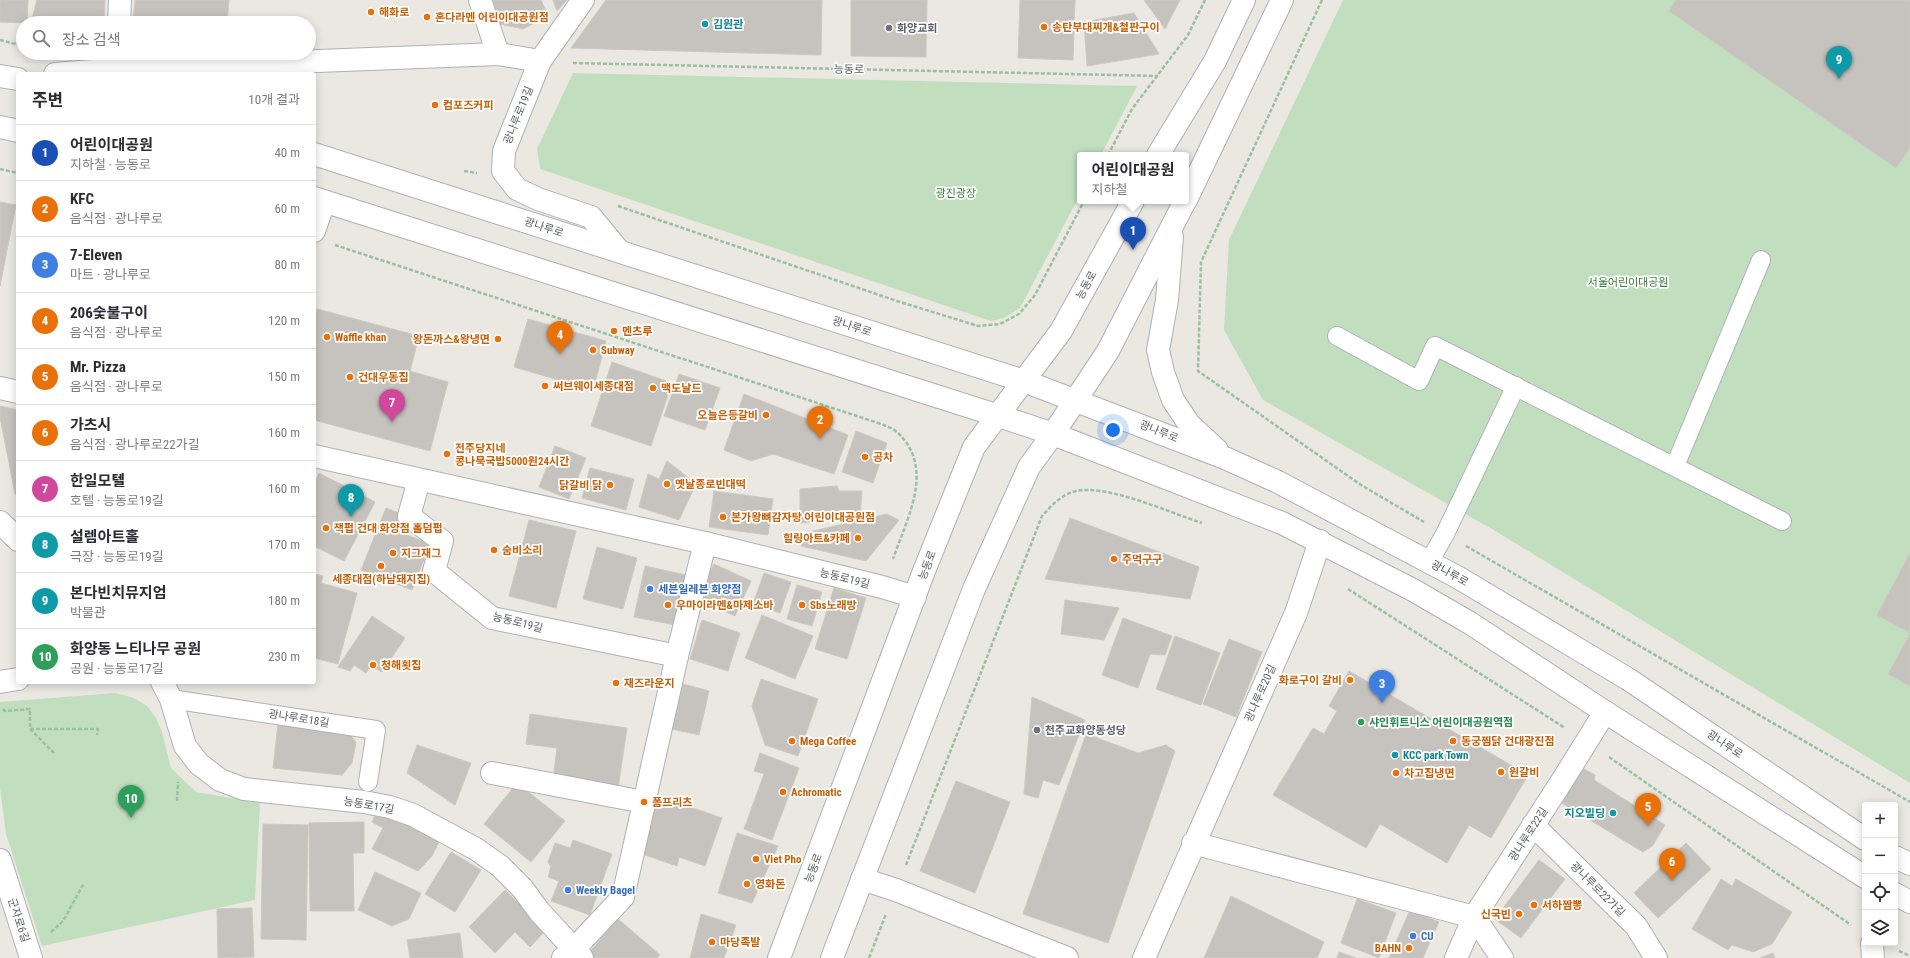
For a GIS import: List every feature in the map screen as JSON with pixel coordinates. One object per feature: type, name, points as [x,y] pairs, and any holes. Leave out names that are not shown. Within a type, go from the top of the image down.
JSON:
[{"type":"main road","points":[[119,16],[120,0]]},
{"type":"main road","points":[[480,0],[498,54]]},
{"type":"main road","name":"광나루로19길","points":[[503,171],[504,151],[540,61],[583,0]]},
{"type":"main road","points":[[1160,152],[1215,60],[1244,0]]},
{"type":"main road","points":[[1189,194],[1282,0]]},
{"type":"main road","points":[[316,57],[498,54],[540,61]]},
{"type":"main road","points":[[65,72],[117,61],[171,60]]},
{"type":"main road","points":[[0,128],[16,131]]},
{"type":"main road","name":"광나루로","points":[[316,155],[1024,381],[1225,458],[1278,482],[1459,578],[1628,679],[1864,838]]},
{"type":"main road","points":[[503,171],[517,189],[538,199],[591,217],[619,251]]},
{"type":"main road","points":[[321,237],[319,200],[872,374],[1053,434],[1282,523],[1320,541],[1413,590],[1470,623],[1605,712],[1862,875]]},
{"type":"main road","name":"능동로","points":[[779,958],[914,597],[974,447],[999,416],[1061,331],[1131,204]]},
{"type":"main road","points":[[832,958],[974,589],[1029,467],[1053,434],[1108,351],[1184,204]]},
{"type":"main road","points":[[1172,228],[1166,300],[1158,350],[1159,357],[1173,400],[1189,424],[1225,458]]},
{"type":"main road","points":[[0,388],[16,392]]},
{"type":"main road","name":"능동로19길","points":[[316,456],[706,543],[882,587],[914,597]]},
{"type":"main road","name":"능동로19길","points":[[419,480],[409,516],[442,541],[434,571],[492,618],[677,656]]},
{"type":"main road","points":[[0,522],[16,538]]},
{"type":"main road","name":"광나루로20길","points":[[1144,958],[1193,843],[1296,613],[1320,541]]},
{"type":"main road","points":[[573,955],[623,897],[677,656],[706,543]]},
{"type":"main road","points":[[0,682],[16,679]]},
{"type":"main road","name":"능동로17길","points":[[166,690],[185,746],[199,764],[220,780],[244,789],[364,802],[390,807],[413,816],[476,849],[500,866],[522,888],[573,955]]},
{"type":"main road","name":"광나루로22길","points":[[1456,958],[1474,917],[1605,712]]},
{"type":"main road","points":[[492,773],[644,802]]},
{"type":"main road","name":"광나루로22가길","points":[[1533,825],[1636,926],[1656,958]]},
{"type":"main road","points":[[1193,843],[1474,917],[1502,958]]},
{"type":"main road","points":[[1898,858],[1910,864]]},
{"type":"main road","name":"군자로6길","points":[[0,860],[29,952]]},
{"type":"main road","points":[[862,879],[896,890],[1067,958]]},
{"type":"main road","points":[[1898,896],[1910,902]]},
{"type":"main road","points":[[1872,946],[1873,958]]},
{"type":"lane","points":[[1674,466],[1761,260]]},
{"type":"lane","points":[[1337,336],[1419,381],[1435,346],[1782,521]]},
{"type":"lane","points":[[1429,562],[1445,534],[1516,386]]},
{"type":"lane","name":"광나루로18길","points":[[166,690],[376,730],[368,782]]},
{"type":"path","points":[[1110,152],[1132,109],[1188,35],[1205,0]]},
{"type":"path","points":[[1322,0],[1201,262],[1198,372],[1361,485],[1910,802]]},
{"type":"path","points":[[0,40],[16,44]]},
{"type":"path","name":"능동로","points":[[573,63],[1158,76]]},
{"type":"path","points":[[0,169],[16,173]]},
{"type":"path","points":[[458,170],[469,173],[503,171]]},
{"type":"path","points":[[616,205],[897,301],[978,326],[1000,324],[1019,314],[1035,295],[1082,204]]},
{"type":"path","points":[[321,237],[857,416],[896,431],[912,451],[917,472],[916,494],[893,560]]},
{"type":"path","points":[[869,958],[1042,516],[1057,500],[1076,491],[1099,490],[1209,526]]},
{"type":"path","points":[[1312,566],[1587,741],[1852,926]]},
{"type":"path","points":[[0,706],[5,711],[30,709],[30,729],[55,754]]},
{"type":"path","points":[[30,729],[98,729],[97,735]]},
{"type":"path","points":[[29,952],[64,921],[84,883]]},
{"type":"green space","name":"서울어린이대공원","points":[[1343,0],[1910,0],[1910,783],[1492,529],[1263,400],[1224,330],[1229,240]]},
{"type":"green space","name":"광진광장","points":[[573,73],[1137,86],[1103,152],[1077,152],[1077,201],[1020,308],[1004,318],[991,321],[540,169],[537,149]]},
{"type":"green space","points":[[116,693],[134,698],[147,706],[156,718],[162,732],[171,768],[196,792],[260,803],[255,900],[42,946],[6,834],[0,788],[0,702]]},
{"type":"building","points":[[0,0],[28,0],[27,16],[16,16],[16,23],[0,22]]},
{"type":"building","points":[[37,0],[105,0],[104,16],[33,16]]},
{"type":"building","points":[[135,0],[229,0],[228,16],[134,16]]},
{"type":"building","points":[[493,0],[541,0],[548,16],[523,29],[500,24]]},
{"type":"building","points":[[553,0],[567,0],[557,11]]},
{"type":"building","name":"김원관","points":[[606,0],[822,0],[821,55],[571,48]]},
{"type":"building","name":"화양교회","points":[[851,0],[927,0],[926,57],[851,56]]},
{"type":"building","points":[[1020,0],[1075,0],[1073,60],[1018,58]]},
{"type":"building","points":[[1144,0],[1180,0],[1165,29]]},
{"type":"building","points":[[1676,0],[1910,0],[1910,147],[1896,168],[1669,11]]},
{"type":"building","points":[[1134,13],[1159,54],[1087,66],[1084,22]]},
{"type":"building","points":[[0,202],[16,205],[0,286]]},
{"type":"building","points":[[317,309],[419,336],[410,371],[448,382],[430,451],[316,421]]},
{"type":"building","points":[[528,319],[606,341],[593,390],[514,367]]},
{"type":"building","points":[[612,362],[672,383],[651,446],[591,426]]},
{"type":"building","name":"오늘은등갈비","points":[[679,374],[720,388],[705,430],[664,416]]},
{"type":"building","name":"오늘은등갈비","points":[[744,394],[848,435],[834,474],[773,454],[751,461],[724,450]]},
{"type":"building","points":[[0,406],[16,410],[16,494],[15,494],[0,417]]},
{"type":"building","name":"공차","points":[[856,431],[887,443],[873,483],[842,472]]},
{"type":"building","points":[[555,446],[586,458],[569,499],[539,487]]},
{"type":"building","points":[[667,461],[696,484],[679,520],[639,507],[648,474],[659,479]]},
{"type":"building","points":[[590,468],[634,479],[626,510],[582,498]]},
{"type":"building","points":[[319,473],[375,502],[344,561],[316,547],[316,480]]},
{"type":"building","points":[[837,486],[839,491],[862,491],[860,517],[800,523],[800,489]]},
{"type":"building","points":[[714,491],[773,499],[768,535],[709,527]]},
{"type":"building","points":[[386,508],[409,517],[402,533],[430,544],[412,590],[361,570]]},
{"type":"building","points":[[887,514],[899,520],[866,561],[801,546],[809,532]]},
{"type":"building","points":[[1070,518],[1199,567],[1190,599],[1045,579]]},
{"type":"building","points":[[529,520],[576,531],[556,608],[509,596]]},
{"type":"building","points":[[597,547],[637,558],[623,609],[583,599]]},
{"type":"building","points":[[1910,553],[1910,633],[1877,615]]},
{"type":"building","points":[[714,564],[751,581],[735,616],[697,599]]},
{"type":"building","points":[[645,566],[686,575],[675,625],[634,617]]},
{"type":"building","points":[[764,573],[791,582],[780,613],[753,604]]},
{"type":"building","points":[[316,574],[323,576],[321,583],[357,593],[338,664],[316,658]]},
{"type":"building","points":[[797,585],[822,592],[812,626],[787,619]]},
{"type":"building","points":[[834,588],[866,598],[847,659],[815,649]]},
{"type":"building","points":[[1065,600],[1119,608],[1104,640],[1061,634]]},
{"type":"building","points":[[762,615],[813,636],[795,679],[745,658]]},
{"type":"building","points":[[372,616],[405,638],[382,672],[371,666],[366,673],[354,665],[350,671],[338,667]]},
{"type":"building","points":[[1123,618],[1172,636],[1165,655],[1150,654],[1138,688],[1102,675]]},
{"type":"building","points":[[702,620],[740,633],[728,671],[690,659]]},
{"type":"building","points":[[1910,634],[1910,686],[1888,674]]},
{"type":"building","points":[[1175,636],[1220,653],[1201,705],[1156,689]]},
{"type":"building","points":[[1229,639],[1262,652],[1236,717],[1203,704]]},
{"type":"building","name":"KCC park Town","points":[[1349,671],[1528,775],[1491,838],[1469,825],[1447,863],[1380,824],[1366,848],[1273,795],[1313,728],[1324,734],[1337,711],[1329,706]]},
{"type":"building","points":[[761,679],[818,699],[798,756],[765,745],[752,706]]},
{"type":"building","points":[[683,684],[709,691],[699,735],[672,729]]},
{"type":"building","points":[[1032,697],[1085,720],[1059,785],[1043,780],[1038,798],[1024,794]]},
{"type":"building","points":[[530,714],[627,728],[618,789],[553,780],[557,748],[526,744]]},
{"type":"building","points":[[278,724],[347,731],[356,742],[352,763],[342,775],[273,768]]},
{"type":"building","points":[[1086,734],[1138,753],[1166,745],[1175,751],[1108,943],[1023,914]]},
{"type":"building","points":[[417,745],[471,763],[455,805],[407,773]]},
{"type":"building","points":[[760,753],[799,768],[772,840],[744,829],[764,774],[754,771]]},
{"type":"building","name":"지오빌딩","points":[[1582,768],[1595,775],[1594,780],[1665,825],[1653,845],[1643,852],[1560,802]]},
{"type":"building","points":[[956,781],[1010,802],[975,893],[920,871]]},
{"type":"building","points":[[517,783],[565,821],[531,862],[484,824]]},
{"type":"building","points":[[658,796],[722,818],[705,866],[679,857],[677,866],[639,853]]},
{"type":"building","points":[[378,809],[440,840],[432,856],[418,871],[372,849],[383,828],[372,822]]},
{"type":"building","points":[[364,822],[364,853],[353,853],[354,911],[310,911],[309,823]]},
{"type":"building","points":[[263,824],[308,825],[306,940],[261,939]]},
{"type":"building","points":[[737,833],[778,846],[752,903],[718,893]]},
{"type":"building","points":[[573,840],[612,854],[590,915],[551,901],[559,881],[548,877],[551,867],[548,862],[555,843],[570,848]]},
{"type":"building","points":[[1686,843],[1711,869],[1658,918],[1634,893]]},
{"type":"building","points":[[451,852],[481,870],[455,912],[425,894]]},
{"type":"building","points":[[1539,860],[1565,879],[1521,938],[1495,919]]},
{"type":"building","points":[[375,872],[421,893],[409,919],[392,926],[358,910]]},
{"type":"building","points":[[1721,879],[1732,886],[1736,879],[1792,912],[1772,944],[1753,952],[1732,945],[1728,950],[1692,929]]},
{"type":"building","points":[[505,890],[546,930],[530,947],[515,932],[495,953],[469,927]]},
{"type":"building","points":[[1231,896],[1324,942],[1317,958],[1204,958]]},
{"type":"building","points":[[1357,899],[1396,913],[1379,958],[1341,943]]},
{"type":"building","points":[[252,908],[254,957],[218,958],[217,909]]},
{"type":"building","points":[[1410,910],[1439,922],[1423,958],[1389,958]]},
{"type":"building","name":"마당족발","points":[[701,914],[736,925],[724,958],[690,958]]},
{"type":"building","points":[[618,919],[660,955],[657,958],[591,958],[587,955]]},
{"type":"building","points":[[460,933],[463,958],[410,958],[407,940]]},
{"type":"building","points":[[1339,952],[1356,958],[1337,958]]},
{"type":"building","points":[[1773,953],[1775,958],[1760,958]]},
{"type":"place","name":"해화로","points":[[371,12]]},
{"type":"place","name":"혼다라멘 어린이대공원점","points":[[427,17]]},
{"type":"place","name":"김원관","points":[[705,24]]},
{"type":"place","name":"송탄부대찌개&철판구이","points":[[1044,27]]},
{"type":"place","name":"화양교회","points":[[889,28]]},
{"type":"place","name":"본다빈치뮤지엄","points":[[1839,79]]},
{"type":"place","name":"컴포즈커피","points":[[435,105]]},
{"type":"place","name":"어린이대공원","points":[[1133,250]]},
{"type":"place","name":"멘츠루","points":[[614,331]]},
{"type":"place","name":"Waffle khan","points":[[327,337]]},
{"type":"place","name":"왕돈까스&왕냉면","points":[[498,339]]},
{"type":"place","name":"Subway","points":[[593,350]]},
{"type":"place","name":"206숯불구이","points":[[560,354]]},
{"type":"place","name":"건대우동집","points":[[350,377]]},
{"type":"place","name":"써브웨이세종대점","points":[[545,386]]},
{"type":"place","name":"맥도날드","points":[[653,388]]},
{"type":"place","name":"오늘은등갈비","points":[[766,415]]},
{"type":"place","name":"한일모텔","points":[[392,422]]},
{"type":"place","name":"KFC","points":[[820,439]]},
{"type":"place","name":"전주당지네 콩나묵국밥5000원24시간","points":[[447,454]]},
{"type":"place","name":"공차","points":[[865,457]]},
{"type":"place","name":"옛날종로빈대떡","points":[[667,484]]},
{"type":"place","name":"닭갈비 닭","points":[[610,485]]},
{"type":"place","name":"설렘아트홀","points":[[351,517]]},
{"type":"place","name":"본가왕뼈감자탕 어린이대공원점","points":[[723,517]]},
{"type":"place","name":"잭펍 건대 화양점 홀덤펍","points":[[326,528]]},
{"type":"place","name":"힐링아트&카페","points":[[858,538]]},
{"type":"place","name":"숨비소리","points":[[494,550]]},
{"type":"place","name":"지그재그","points":[[393,553]]},
{"type":"place","name":"주먹구구","points":[[1114,559]]},
{"type":"place","name":"세종대점(하남돼지집)","points":[[381,566]]},
{"type":"place","name":"세븐일레븐 화양점","points":[[650,589]]},
{"type":"place","name":"우마이라멘&마제소바","points":[[668,605]]},
{"type":"place","name":"Sbs노래방","points":[[802,605]]},
{"type":"place","name":"청해횟집","points":[[373,665]]},
{"type":"place","name":"화로구이 갈비","points":[[1350,680]]},
{"type":"place","name":"재즈라운지","points":[[616,683]]},
{"type":"place","name":"7-Eleven","points":[[1382,703]]},
{"type":"place","name":"샤인휘트니스 어린이대공원역점","points":[[1361,722]]},
{"type":"place","name":"천주교화양동성당","points":[[1037,730]]},
{"type":"place","name":"Mega Coffee","points":[[792,741]]},
{"type":"place","name":"동궁찜닭 건대광진점","points":[[1453,741]]},
{"type":"place","name":"KCC park Town","points":[[1395,755]]},
{"type":"place","name":"원갈비","points":[[1501,772]]},
{"type":"place","name":"차고집냉면","points":[[1396,773]]},
{"type":"place","name":"Achromatic","points":[[783,792]]},
{"type":"place","name":"폼프리츠","points":[[644,802]]},
{"type":"place","name":"지오빌딩","points":[[1613,813]]},
{"type":"place","name":"화양동 느티나무 공원","points":[[131,818]]},
{"type":"place","name":"Mr. Pizza","points":[[1648,826]]},
{"type":"place","name":"Viet Pho","points":[[756,859]]},
{"type":"place","name":"가츠시","points":[[1672,881]]},
{"type":"place","name":"영화돈","points":[[747,884]]},
{"type":"place","name":"Weekly Bagel","points":[[568,890]]},
{"type":"place","name":"서하짬뽕","points":[[1534,905]]},
{"type":"place","name":"신국빈","points":[[1519,914]]},
{"type":"place","name":"CU","points":[[1413,936]]},
{"type":"place","name":"마당족발","points":[[712,942]]},
{"type":"place","name":"BAHN","points":[[1409,948]]}]
